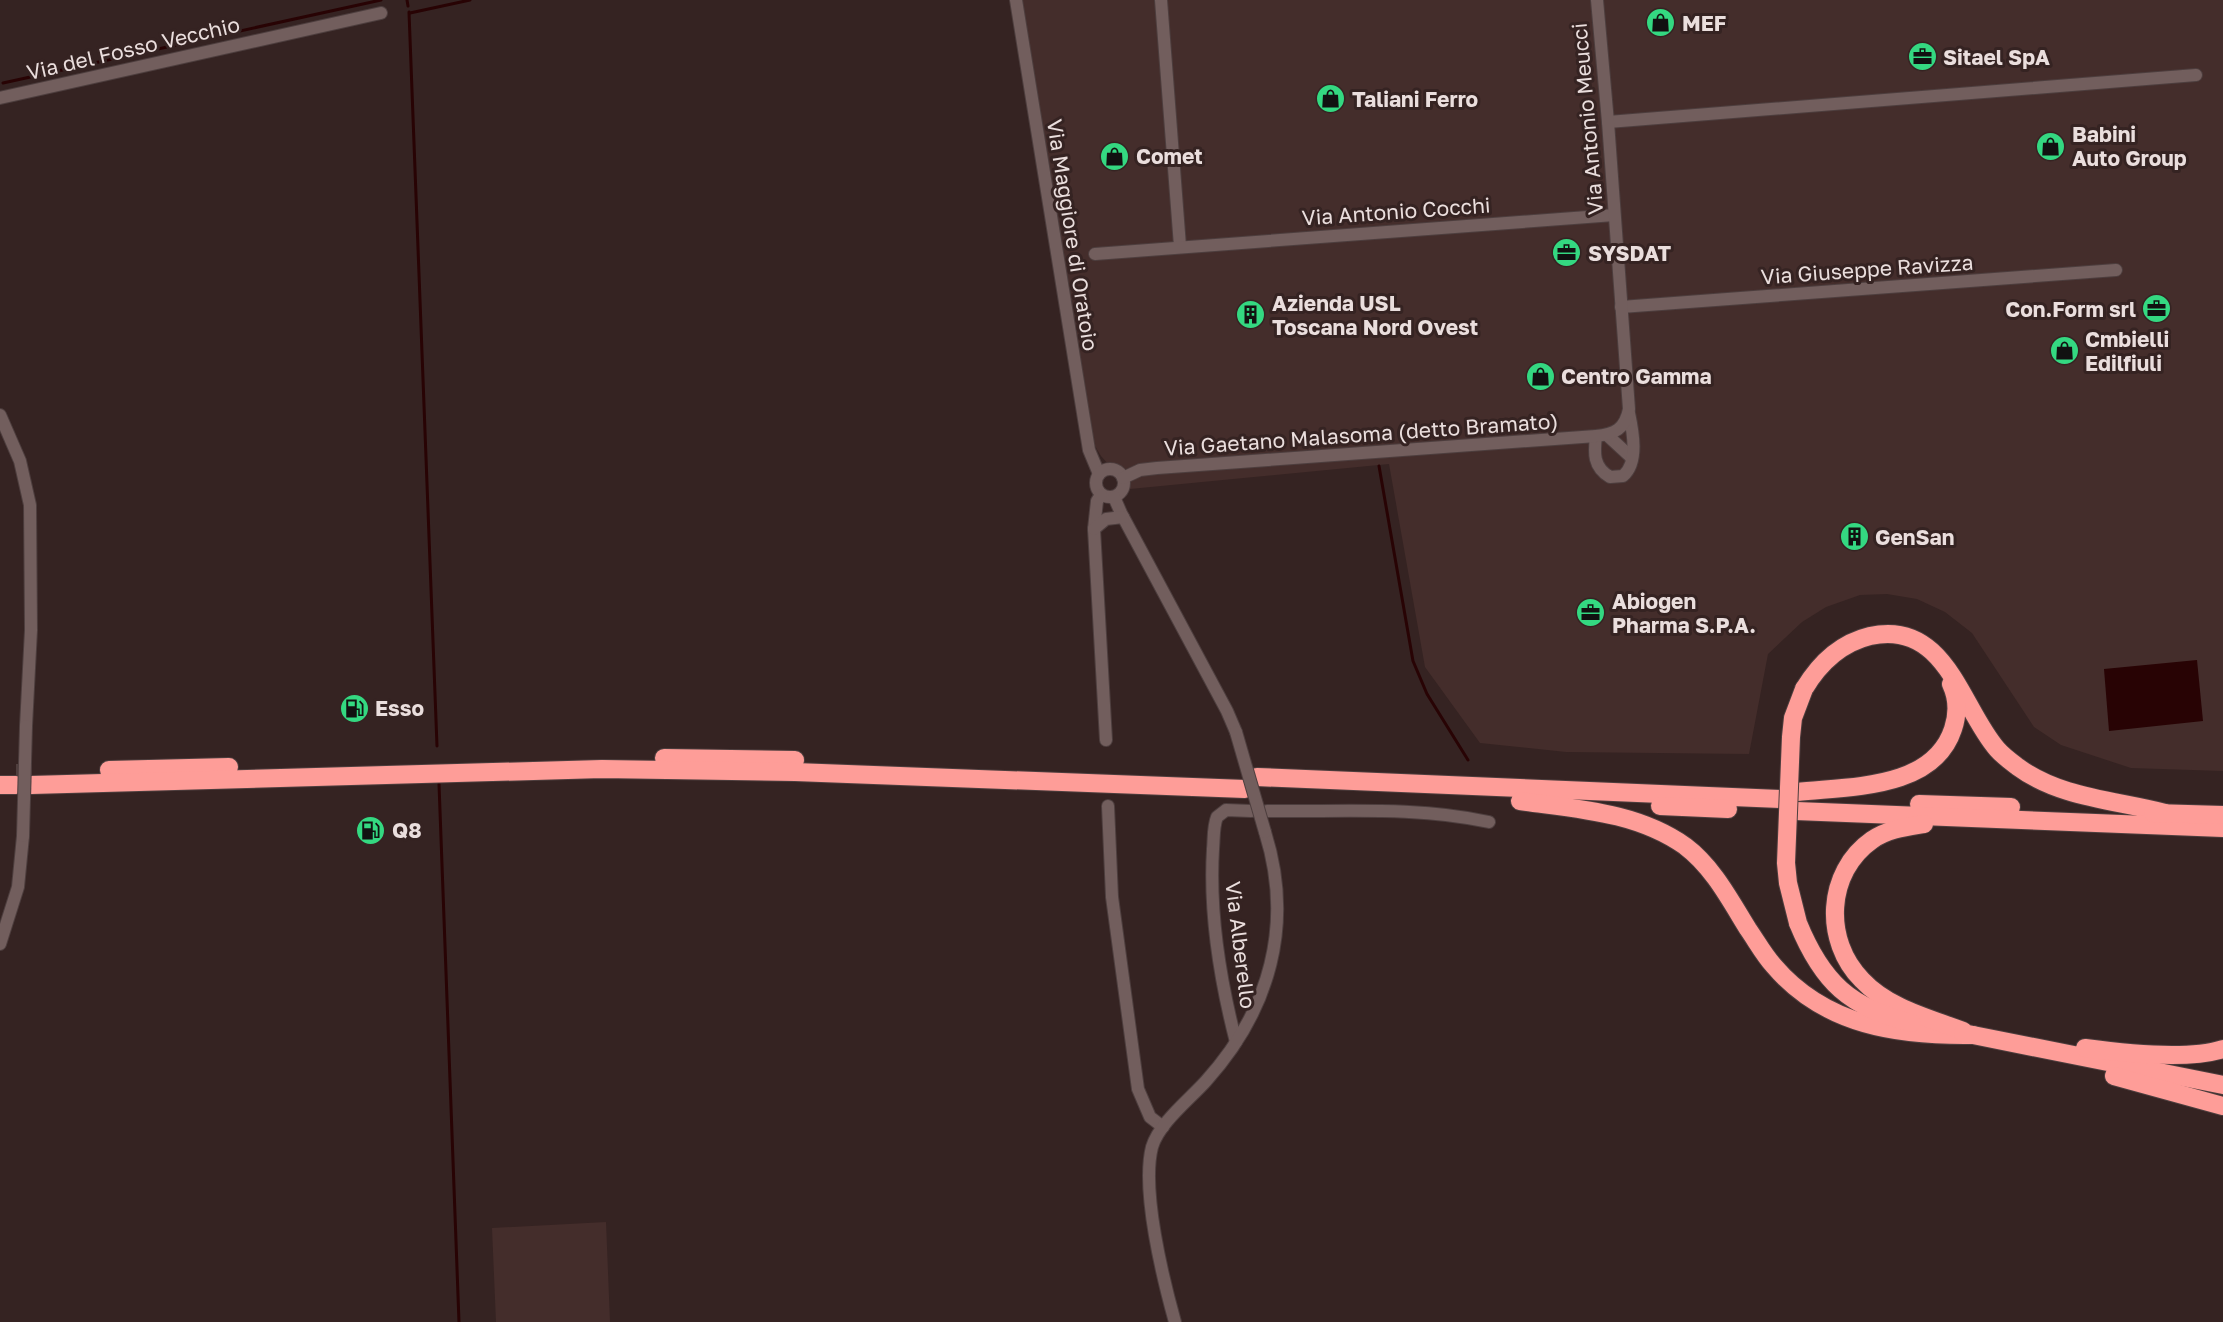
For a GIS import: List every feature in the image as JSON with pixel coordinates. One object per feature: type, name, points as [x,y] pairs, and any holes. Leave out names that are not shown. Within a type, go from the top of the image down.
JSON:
[{"type":"highway","points":[[2223,828],[2071,793],[2048,785],[2023,771],[1997,748],[1962,690],[1941,661],[1922,645],[1908,638],[1888,634],[1874,635],[1848,644],[1828,658],[1804,689],[1793,718],[1786,862],[1790,894],[1806,942],[1825,975],[1841,992],[1860,1004],[1893,1018],[2021,1046],[2223,1085]]},
{"type":"highway","points":[[1789,801],[1844,787],[1895,779],[1929,763],[1946,744],[1956,719],[1956,697],[1941,661]]},
{"type":"highway","points":[[16,779],[614,758],[773,759],[1251,783],[1520,801],[1789,801],[2165,813]]},
{"type":"highway","points":[[1251,783],[1753,798],[1979,819],[2183,820],[2223,815]]},
{"type":"highway","points":[[1520,801],[1620,816],[1652,827],[1673,838],[1707,867],[1764,954],[1781,975],[1802,993],[1834,1013],[1862,1024],[1900,1031],[1973,1035]]},
{"type":"highway","points":[[1973,1035],[1917,1014],[1874,991],[1861,980],[1845,957],[1834,921],[1837,894],[1844,871],[1861,849],[1872,840],[1898,828],[1979,819]]},
{"type":"highway","points":[[2021,1046],[2066,1046],[2186,1055],[2223,1049]]},
{"type":"highway","points":[[2021,1046],[2063,1063],[2223,1106]]},
{"type":"street","name":"Via Maggiore di Oratoio","points":[[1016,0],[1089,450],[1099,474],[1095,487],[1101,495],[1097,501],[1094,529],[1106,740]]},
{"type":"street","points":[[1161,0],[1180,246]]},
{"type":"street","name":"Via Antonio Meucci","points":[[1597,0],[1632,431],[1632,458]]},
{"type":"street","name":"Via del Fosso Vecchio","points":[[0,98],[381,13]]},
{"type":"street","points":[[1608,122],[2196,75]]},
{"type":"street","name":"Via Antonio Cocchi","points":[[1095,254],[1614,215]]},
{"type":"street","name":"Via Giuseppe Ravizza","points":[[1621,307],[2116,270]]},
{"type":"street","points":[[1602,435],[1615,433],[1623,426],[1629,410]]},
{"type":"street","points":[[0,415],[20,461],[30,505],[30,630],[23,836],[18,887],[0,944]]},
{"type":"street","points":[[1602,435],[1632,458],[1623,476],[1614,478],[1606,476],[1595,462],[1594,451],[1602,435]]},
{"type":"street","name":"Via Gaetano Malasoma (detto Bramato)","points":[[1123,478],[1140,470],[1157,468],[1602,435]]},
{"type":"street","points":[[1099,474],[1112,469],[1123,478],[1122,492],[1109,498],[1101,495]]},
{"type":"street","points":[[1114,497],[1219,695],[1236,732],[1274,864],[1278,887],[1275,938],[1263,990],[1249,1020],[1220,1065],[1163,1127],[1153,1145],[1149,1175],[1166,1291],[1175,1322]]},
{"type":"street","points":[[1094,529],[1106,519],[1123,517]]},
{"type":"street","points":[[1107,806],[1114,915],[1138,1089],[1150,1117],[1163,1127]]},
{"type":"street","name":"Via Alberello","points":[[1236,1042],[1229,1012],[1211,891],[1214,834],[1217,818],[1223,812],[1251,811]]},
{"type":"street","points":[[1267,811],[1350,811],[1450,815],[1490,822]]},
{"type":"shaded area","points":[[1018,0],[2223,0],[2223,771],[2131,768],[2061,745],[2034,727],[1972,633],[1945,612],[1917,599],[1887,594],[1860,595],[1826,607],[1802,622],[1768,654],[1749,754],[1566,752],[1480,743],[1425,667],[1389,464],[1130,489],[1101,456],[1095,446],[1076,348]]},
{"type":"shaded area","points":[[2197,660],[2203,721],[2109,731],[2104,669]]},
{"type":"shaded area","points":[[606,1222],[610,1322],[496,1322],[492,1228]]},
{"type":"waterway","points":[[3,83],[381,0]]},
{"type":"waterway","points":[[407,0],[408,6]]},
{"type":"waterway","points":[[410,13],[470,0]]},
{"type":"waterway","points":[[409,12],[437,746]]},
{"type":"waterway","points":[[1379,466],[1413,661],[1427,694],[1468,760]]},
{"type":"waterway","points":[[439,784],[459,1322]]},
{"type":"tunnel","points":[[16,773],[32,773]]},
{"type":"place","name":"MEF","points":[[1661,23]]},
{"type":"place","name":"Sitael SpA","points":[[1922,57]]},
{"type":"place","name":"Taliani Ferro","points":[[1331,99]]},
{"type":"place","name":"Babini Auto Group","points":[[2051,146]]},
{"type":"place","name":"Comet","points":[[1115,156]]},
{"type":"place","name":"SYSDAT","points":[[1567,253]]},
{"type":"place","name":"Con.Form srl","points":[[2157,309]]},
{"type":"place","name":"Azienda USL Toscana Nord Ovest","points":[[1251,315]]},
{"type":"place","name":"Cmbielli Edilfiuli","points":[[2064,351]]},
{"type":"place","name":"Centro Gamma","points":[[1540,376]]},
{"type":"place","name":"GenSan","points":[[1854,537]]},
{"type":"place","name":"Abiogen Pharma S.P.A.","points":[[1591,613]]},
{"type":"place","name":"Esso","points":[[354,708]]},
{"type":"place","name":"Q8","points":[[371,830]]}]
